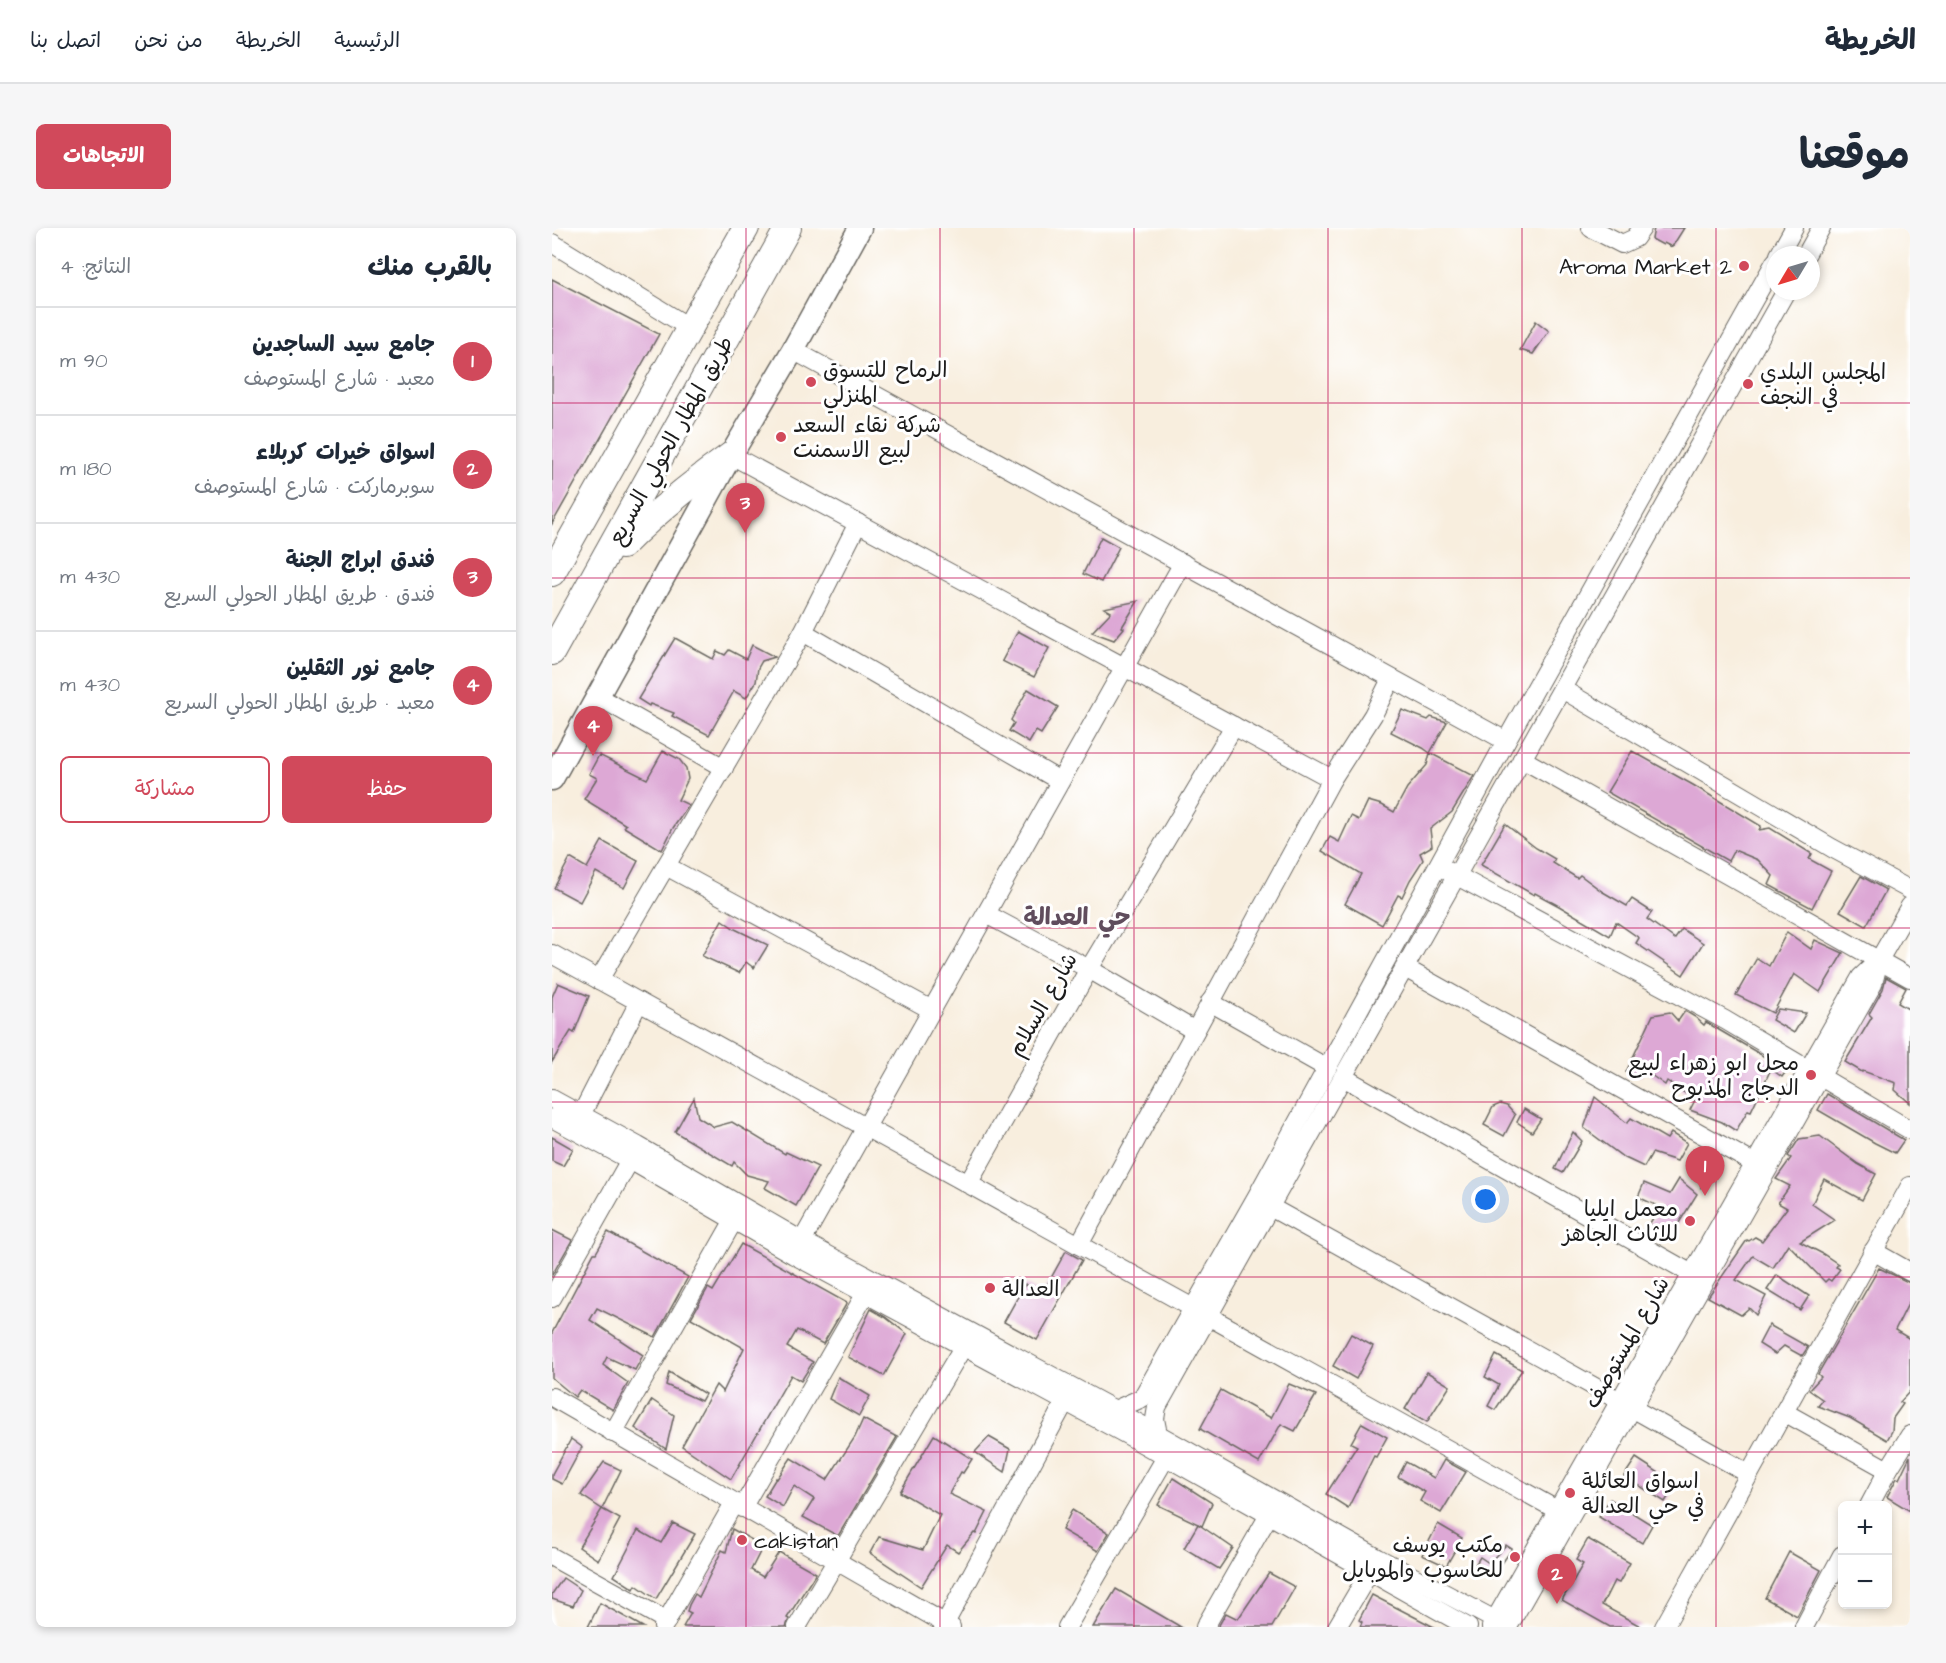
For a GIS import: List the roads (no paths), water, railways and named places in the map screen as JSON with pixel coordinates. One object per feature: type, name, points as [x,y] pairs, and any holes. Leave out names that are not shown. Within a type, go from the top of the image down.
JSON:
[{"type":"highway","name":"طريق المطار الحولي السريع","points":[[552,573],[746,228]]},
{"type":"highway","name":"طريق المطار الحولي السريع","points":[[552,652],[788,228]]},
{"type":"highway","points":[[597,572],[646,521],[731,455]]},
{"type":"main road","points":[[552,778],[599,697],[731,455],[794,350],[860,228]]},
{"type":"street","points":[[1591,228],[1622,244],[1635,238],[1642,228]]},
{"type":"street","points":[[1784,246],[1794,228]]},
{"type":"street","points":[[1811,246],[1821,228]]},
{"type":"street","points":[[552,243],[690,328]]},
{"type":"street","points":[[1115,1410],[1149,1402],[1201,1312],[1327,1068],[1437,866],[1766,278]]},
{"type":"street","points":[[1201,1312],[1270,1207],[1781,300]]},
{"type":"street","points":[[794,350],[1391,680],[1506,741]]},
{"type":"street","points":[[731,455],[1332,779]]},
{"type":"street","points":[[1658,471],[1679,483]]},
{"type":"street","points":[[599,980],[803,632],[858,523]]},
{"type":"street","points":[[802,1241],[1183,563]]},
{"type":"street","points":[[803,632],[1060,781]]},
{"type":"street","points":[[1079,1245],[1332,779],[1373,715],[1391,680]]},
{"type":"street","points":[[1562,689],[1832,848],[1910,890]]},
{"type":"street","points":[[599,697],[723,768]]},
{"type":"street","name":"شارع السلام","points":[[968,1184],[1089,969],[1234,726]]},
{"type":"street","points":[[1522,759],[1910,978]]},
{"type":"street","points":[[666,866],[932,1010]]},
{"type":"street","points":[[1437,866],[1725,1020],[1910,1130]]},
{"type":"street","name":"شارع المستوصف","points":[[1498,1625],[1814,1073],[1861,977],[1879,960],[1910,906]]},
{"type":"street","points":[[986,914],[1089,969],[1195,1031]]},
{"type":"street","points":[[552,954],[1557,1510]]},
{"type":"street","points":[[1405,968],[1755,1164]]},
{"type":"street","points":[[581,1115],[639,1002]]},
{"type":"street","points":[[1210,1002],[1327,1068]]},
{"type":"street","name":"شارع المستوصف","points":[[1659,1346],[1692,1274],[1755,1164],[1814,1073]]},
{"type":"street","points":[[1343,1077],[1692,1274]]},
{"type":"street","points":[[552,1099],[581,1115],[630,1160],[734,1220],[866,1293],[1115,1410],[1374,1565],[1468,1627]]},
{"type":"street","points":[[552,1118],[609,1139],[802,1241],[968,1339],[1065,1402],[1269,1515],[1498,1625]]},
{"type":"street","points":[[552,1298],[630,1160]]},
{"type":"street","points":[[1664,1627],[1910,1186]]},
{"type":"street","points":[[1270,1207],[1749,1474]]},
{"type":"street","points":[[613,1433],[734,1220]]},
{"type":"street","points":[[1874,1251],[1910,1272]]},
{"type":"street","points":[[552,1558],[665,1624],[866,1293]]},
{"type":"street","points":[[797,1627],[968,1339]]},
{"type":"street","points":[[552,1397],[946,1626],[1065,1402]]},
{"type":"street","points":[[1149,1402],[1158,1434]]},
{"type":"street","points":[[1784,1412],[1888,1470]]},
{"type":"street","points":[[1872,1501],[1910,1435]]},
{"type":"street","points":[[1067,1627],[1166,1457]]},
{"type":"street","name":"شارع المستوصف","points":[[1498,1625],[1557,1510],[1583,1480]]},
{"type":"street","points":[[1205,1627],[1269,1515]]},
{"type":"street","points":[[1804,1627],[1838,1563]]},
{"type":"street","points":[[1337,1627],[1374,1565]]},
{"type":"place","name":"Aroma Market 2","points":[[1744,266]]},
{"type":"place","name":"الرماح للتسوق المنزلي","points":[[811,382]]},
{"type":"place","name":"المجلس البلدي في النجف","points":[[1748,384]]},
{"type":"place","name":"شركة نقاء السعد لبيع الاسمنت","points":[[781,437]]},
{"type":"place","name":"فندق ابراج الجنة","points":[[745,533]]},
{"type":"place","name":"جامع نور الثقلين","points":[[593,756]]},
{"type":"place","name":"محل ابو زهراء لبيع الدجاج المذبوح","points":[[1811,1075]]},
{"type":"place","name":"جامع سيد الساجدين","points":[[1705,1196]]},
{"type":"place","name":"معمل ايليا للاثاث الجاهز","points":[[1690,1221]]},
{"type":"place","name":"العدالة","points":[[990,1288]]},
{"type":"place","name":"اسواق العائلة في حي العدالة","points":[[1570,1493]]},
{"type":"place","name":"cakistan","points":[[742,1540]]},
{"type":"place","name":"مكتب يوسف للحاسوب والموبايل","points":[[1515,1557]]},
{"type":"place","name":"اسواق خيرات كربلاء","points":[[1557,1604]]},
{"type":"district","name":"حي العدالة","points":[[1077,917]]}]
